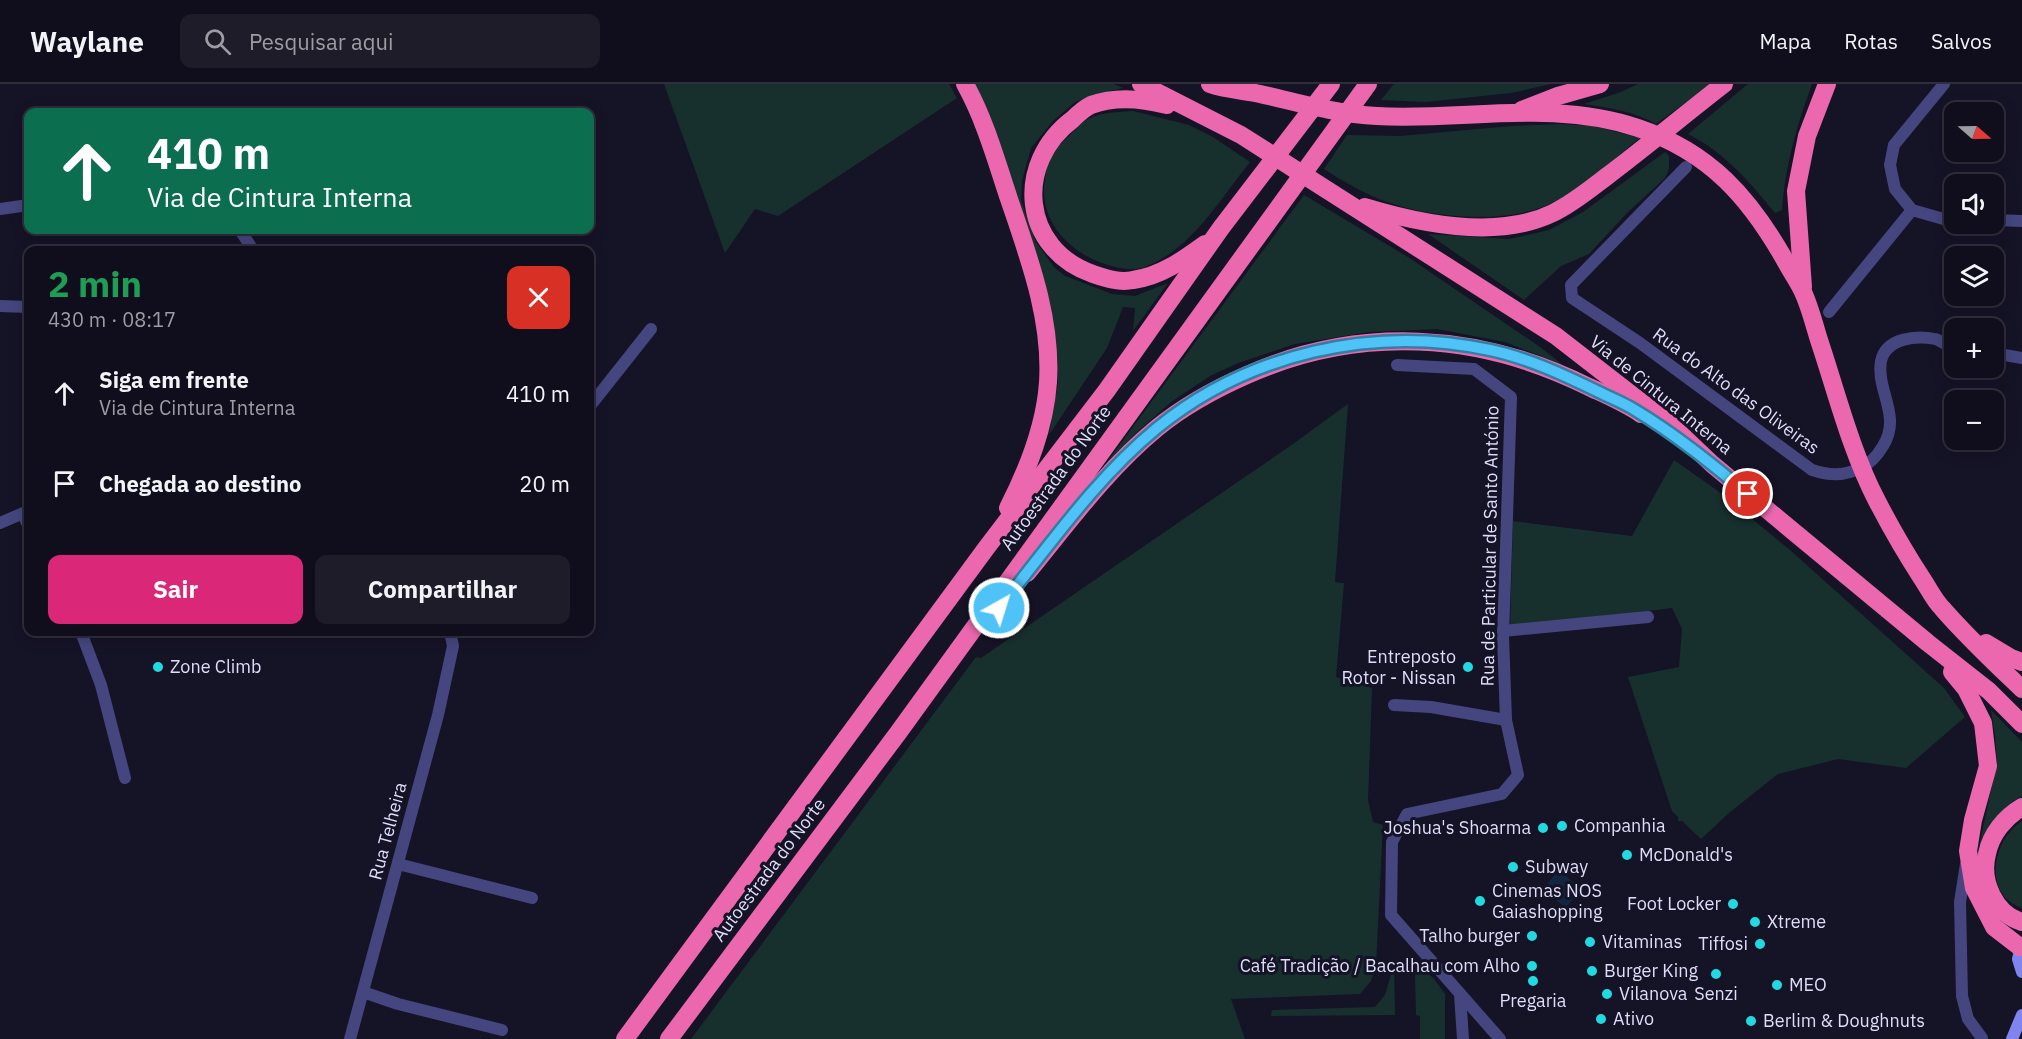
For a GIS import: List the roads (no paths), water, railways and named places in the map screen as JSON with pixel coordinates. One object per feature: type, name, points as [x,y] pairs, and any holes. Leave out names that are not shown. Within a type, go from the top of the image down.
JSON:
[{"type":"highway","points":[[965,84],[987,133],[1029,260],[1042,306],[1047,341],[1048,383],[1040,427],[1030,460],[987,547]]},
{"type":"highway","points":[[1141,84],[1199,114]]},
{"type":"highway","points":[[1210,84],[1225,89],[1249,88],[1328,111],[1378,116],[1476,116],[1517,112],[1607,120],[1638,128],[1668,140],[1706,163],[1729,182],[1752,207],[1803,292],[1853,443],[1875,499],[1904,550],[1940,607],[2022,689]]},
{"type":"highway","points":[[1199,114],[1145,99],[1119,100],[1091,105],[1066,124],[1051,140],[1040,158],[1034,176],[1032,193],[1040,227],[1062,259],[1081,270],[1110,280],[1131,281],[1161,272],[1179,263],[1221,228],[1331,84]]},
{"type":"highway","name":"Autoestrada do Norte","points":[[669,1039],[898,734],[1368,84]]},
{"type":"highway","points":[[1517,112],[1558,96],[1600,84]]},
{"type":"highway","points":[[1338,197],[1387,214],[1440,225],[1482,227],[1521,224],[1552,214],[1581,196],[1724,84]]},
{"type":"highway","points":[[1803,292],[1796,191],[1808,136],[1827,84]]},
{"type":"highway","name":"Via de Cintura Interna","points":[[1199,114],[1241,135],[1556,336],[1672,426],[1712,464],[1989,691],[2022,724]]},
{"type":"highway","name":"Autoestrada do Norte","points":[[625,1039],[987,547],[1114,381],[1221,228]]},
{"type":"highway","points":[[898,734],[1101,482],[1127,455],[1184,407],[1236,379],[1288,358],[1346,345],[1395,341],[1463,345],[1492,350],[1564,374],[1635,410],[1712,464]]},
{"type":"highway","points":[[1962,629],[2010,658],[2022,662]]},
{"type":"highway","points":[[1928,643],[1966,688],[1983,723],[1988,766],[1973,820],[1968,851],[1974,888],[1994,927],[2021,945]]},
{"type":"highway","points":[[2022,807],[2005,819],[1994,837],[1986,855],[1986,877],[1993,898],[2002,911],[2022,922]]},
{"type":"main road","points":[[2021,945],[2018,958],[2022,972]]},
{"type":"main road","points":[[2012,1039],[2022,1015]]},
{"type":"street","points":[[1944,84],[1894,145],[1890,165],[1895,189],[1912,210],[1944,219]]},
{"type":"street","name":"Rua do Alto das Oliveiras","points":[[1686,167],[1571,285],[1572,298],[1640,343],[1812,470],[1828,476],[1847,474],[1870,464],[1890,435],[1890,417],[1881,372],[1881,360],[1886,350],[1904,338],[1937,339],[1944,344]]},
{"type":"street","points":[[0,209],[24,206]]},
{"type":"street","points":[[1829,312],[1912,210]]},
{"type":"street","points":[[2004,220],[2022,221]]},
{"type":"street","points":[[0,306],[24,308]]},
{"type":"street","points":[[594,401],[651,329]]},
{"type":"street","points":[[2004,355],[2022,358]]},
{"type":"street","name":"Rua de Particular de Santo António","points":[[1397,365],[1474,369],[1511,397],[1503,631],[1506,720],[1518,775],[1502,794],[1407,814],[1392,842],[1391,915],[1500,1039]]},
{"type":"street","points":[[0,523],[24,517]]},
{"type":"street","points":[[1503,631],[1648,617]]},
{"type":"street","points":[[83,636],[101,685],[125,778]]},
{"type":"street","name":"Rua Telheira","points":[[350,1039],[440,703],[453,646],[451,636]]},
{"type":"street","points":[[1394,705],[1431,707],[1506,720]]},
{"type":"street","points":[[1968,851],[1960,902],[1962,996],[1968,1019],[1982,1038]]},
{"type":"street","points":[[398,864],[532,898]]},
{"type":"street","points":[[363,992],[408,1007],[502,1030]]},
{"type":"street","points":[[1460,994],[1463,1039]]},
{"type":"water","points":[[1558,870],[1581,888],[1566,908],[1543,890]]},
{"type":"place","name":"Zone Climb","points":[[158,667]]},
{"type":"place","name":"Entreposto Rotor - Nissan","points":[[1468,667]]},
{"type":"place","name":"Companhia","points":[[1562,826]]},
{"type":"place","name":"Joshua's Shoarma","points":[[1543,828]]},
{"type":"place","name":"McDonald's","points":[[1627,855]]},
{"type":"place","name":"Subway","points":[[1513,867]]},
{"type":"place","name":"Cinemas NOS Gaiashopping","points":[[1480,901]]},
{"type":"place","name":"Foot Locker","points":[[1733,904]]},
{"type":"place","name":"Xtreme","points":[[1755,922]]},
{"type":"place","name":"Talho burger","points":[[1532,936]]},
{"type":"place","name":"Vitaminas","points":[[1590,942]]},
{"type":"place","name":"Tiffosi","points":[[1760,944]]},
{"type":"place","name":"Café Tradição / Bacalhau com Alho","points":[[1532,966]]},
{"type":"place","name":"Burger King","points":[[1592,971]]},
{"type":"place","name":"Senzi","points":[[1716,974]]},
{"type":"place","name":"Pregaria","points":[[1533,981]]},
{"type":"place","name":"MEO","points":[[1777,985]]},
{"type":"place","name":"Vilanova","points":[[1607,994]]},
{"type":"place","name":"Ativo","points":[[1601,1019]]},
{"type":"place","name":"Berlim & Doughnuts","points":[[1751,1021]]}]
